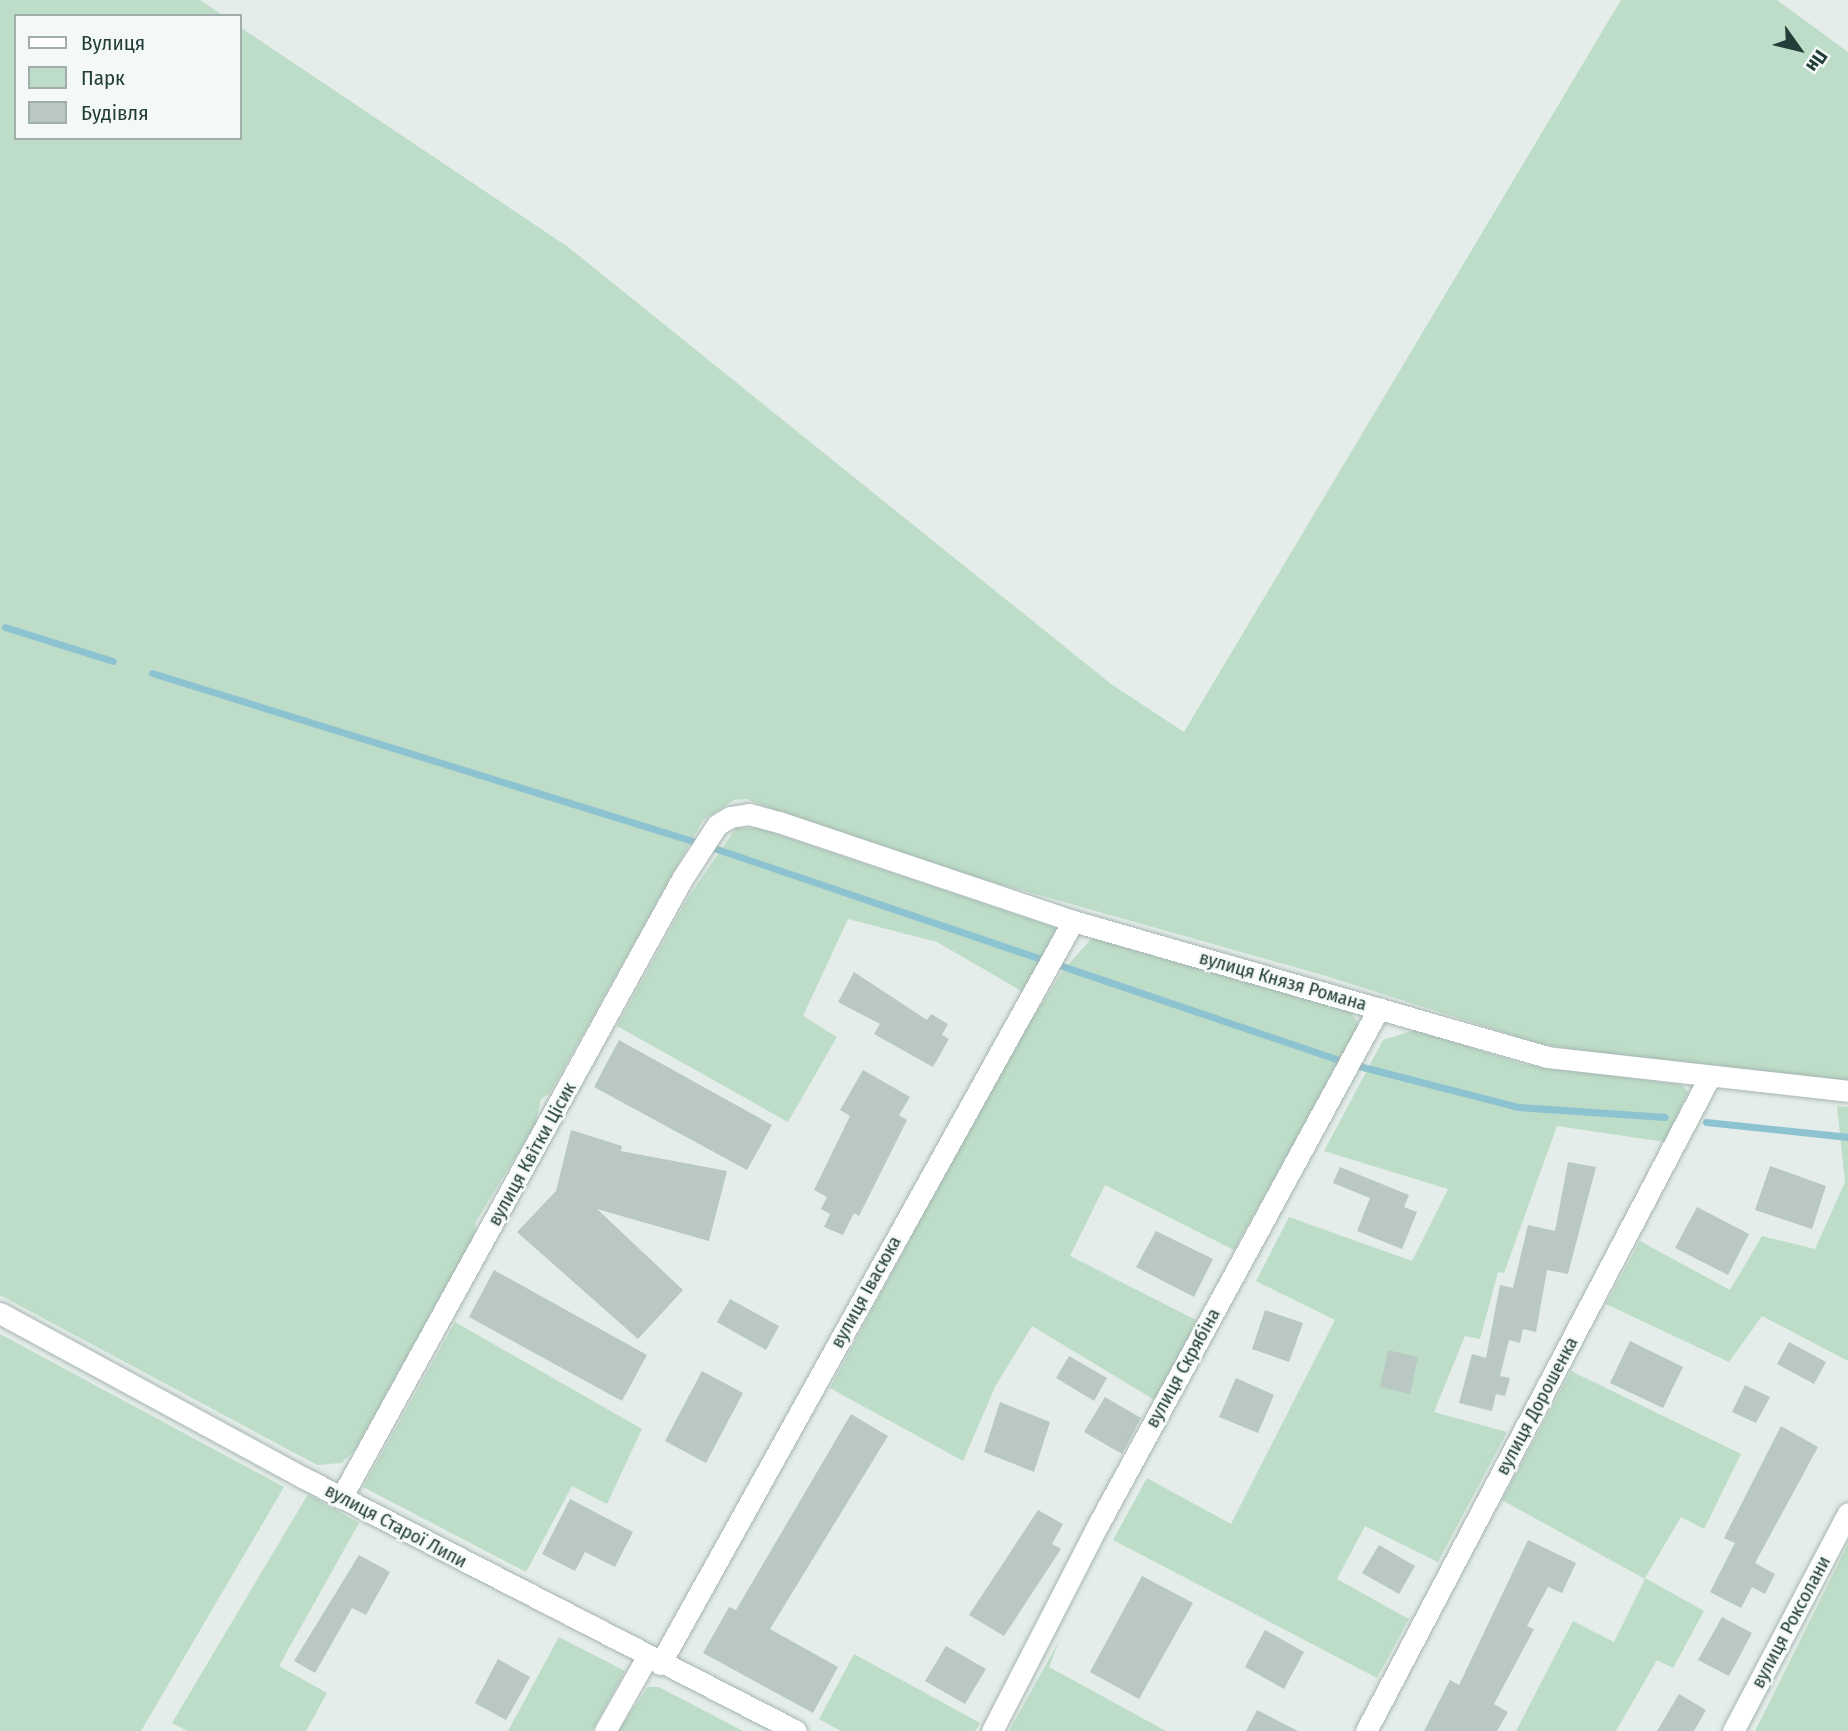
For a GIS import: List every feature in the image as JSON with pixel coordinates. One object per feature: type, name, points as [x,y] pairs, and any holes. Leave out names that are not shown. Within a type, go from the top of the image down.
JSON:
[{"type":"street","name":"вулиця Князя Романа","points":[[730,817],[750,814],[779,821],[1073,920],[1547,1057],[1708,1080],[1848,1091]]},
{"type":"street","name":"вулиця Квітки Цісик","points":[[341,1497],[682,879],[709,835],[730,817]]},
{"type":"street","name":"вулиця Івасюка","points":[[606,1731],[654,1660],[1073,920]]},
{"type":"street","name":"вулиця Скрябіна","points":[[992,1731],[1099,1523],[1379,1008]]},
{"type":"street","name":"вулиця Дорошенка","points":[[1366,1731],[1708,1080]]},
{"type":"street","name":"вулиця Старої Липи","points":[[0,1313],[341,1497],[796,1731]]},
{"type":"street","name":"вулиця Роксолани","points":[[1733,1731],[1848,1513]]},
{"type":"green space","points":[[0,0],[200,0],[221,14],[14,14],[14,140],[242,140],[242,28],[568,247],[1111,684],[1184,732],[1621,0],[1777,0],[1848,52],[1848,1082],[1649,1062],[1540,1044],[1326,976],[865,846],[747,799],[734,800],[703,820],[550,1093],[541,1099],[535,1125],[475,1223],[476,1233],[355,1450],[341,1463],[317,1465],[0,1295]]},
{"type":"green space","points":[[736,828],[759,828],[1057,928],[1023,992],[937,942],[848,919],[803,1016],[837,1037],[788,1122],[617,1026],[687,899]]},
{"type":"green space","points":[[1093,937],[1351,1012],[1360,1026],[1234,1250],[1105,1185],[1070,1256],[1198,1321],[1158,1402],[1032,1326],[995,1387],[963,1461],[830,1388],[1005,1061],[1064,969]]},
{"type":"green space","points":[[1415,1030],[1523,1064],[1682,1085],[1688,1092],[1665,1142],[1557,1126],[1504,1273],[1498,1272],[1480,1339],[1465,1336],[1434,1412],[1507,1432],[1438,1562],[1365,1526],[1337,1579],[1409,1619],[1377,1678],[1113,1540],[1147,1478],[1231,1524],[1335,1320],[1256,1281],[1289,1217],[1412,1261],[1448,1189],[1324,1151],[1383,1040]]},
{"type":"green space","points":[[1837,1106],[1848,1107],[1848,1361],[1762,1316],[1729,1362],[1606,1304],[1640,1241],[1730,1290],[1762,1236],[1815,1249],[1845,1182]]},
{"type":"green space","points":[[455,1322],[642,1429],[607,1504],[572,1486],[526,1572],[363,1487]]},
{"type":"green space","points":[[0,1334],[284,1487],[141,1731],[0,1731]]},
{"type":"green space","points":[[1571,1371],[1741,1454],[1704,1529],[1681,1517],[1645,1578],[1704,1611],[1673,1668],[1657,1660],[1616,1731],[1516,1731],[1573,1621],[1614,1642],[1645,1579],[1502,1500]]},
{"type":"green space","points":[[308,1494],[359,1523],[279,1666],[327,1693],[306,1731],[187,1731],[172,1723]]},
{"type":"green space","points":[[1848,1544],[1848,1731],[1755,1731],[1780,1681]]},
{"type":"green space","points":[[559,1637],[625,1671],[592,1731],[508,1731]]},
{"type":"green space","points":[[1059,1641],[1049,1667],[1166,1731],[1009,1731]]},
{"type":"green space","points":[[854,1654],[980,1723],[975,1731],[841,1731],[819,1719]]},
{"type":"green space","points":[[648,1687],[659,1687],[743,1731],[618,1731]]},
{"type":"building","points":[[854,972],[927,1020],[931,1014],[948,1024],[942,1035],[949,1039],[933,1067],[874,1034],[880,1024],[838,1002]]},
{"type":"building","points":[[619,1040],[772,1125],[747,1170],[594,1087]]},
{"type":"building","points":[[863,1070],[910,1097],[899,1115],[907,1120],[859,1216],[854,1213],[843,1235],[824,1227],[830,1214],[821,1209],[827,1197],[814,1190],[850,1116],[840,1110]]},
{"type":"building","points":[[571,1130],[622,1146],[621,1151],[727,1171],[709,1241],[597,1209],[683,1290],[638,1339],[517,1232],[556,1191]]},
{"type":"building","points":[[1568,1162],[1596,1167],[1568,1274],[1547,1270],[1536,1332],[1523,1329],[1520,1343],[1509,1340],[1500,1376],[1510,1378],[1505,1396],[1496,1394],[1492,1411],[1459,1403],[1472,1354],[1486,1358],[1500,1285],[1513,1288],[1528,1225],[1555,1231]]},
{"type":"building","points":[[1770,1166],[1826,1186],[1812,1229],[1755,1210]]},
{"type":"building","points":[[1340,1167],[1409,1195],[1404,1207],[1417,1212],[1402,1249],[1357,1231],[1370,1198],[1333,1183]]},
{"type":"building","points":[[1697,1207],[1749,1234],[1728,1275],[1675,1248]]},
{"type":"building","points":[[1156,1231],[1213,1259],[1194,1297],[1136,1267]]},
{"type":"building","points":[[494,1270],[647,1355],[622,1401],[469,1317]]},
{"type":"building","points":[[730,1299],[779,1326],[766,1350],[717,1322]]},
{"type":"building","points":[[1265,1310],[1303,1323],[1289,1362],[1252,1349]]},
{"type":"building","points":[[1630,1341],[1683,1367],[1663,1408],[1610,1383]]},
{"type":"building","points":[[1789,1342],[1826,1362],[1814,1384],[1777,1364]]},
{"type":"building","points":[[1388,1350],[1418,1357],[1410,1394],[1380,1387]]},
{"type":"building","points":[[1069,1356],[1107,1378],[1094,1401],[1056,1378]]},
{"type":"building","points":[[702,1371],[743,1393],[706,1463],[665,1441]]},
{"type":"building","points":[[1236,1378],[1274,1395],[1258,1433],[1219,1417]]},
{"type":"building","points":[[1745,1385],[1770,1397],[1756,1423],[1732,1412]]},
{"type":"building","points":[[1105,1397],[1141,1418],[1122,1454],[1084,1432]]},
{"type":"building","points":[[1000,1402],[1050,1422],[1034,1472],[984,1452]]},
{"type":"building","points":[[851,1414],[888,1436],[770,1629],[838,1667],[813,1713],[703,1653],[729,1607],[736,1610]]},
{"type":"building","points":[[1781,1426],[1818,1447],[1755,1563],[1775,1574],[1765,1594],[1752,1587],[1741,1608],[1710,1592],[1735,1543],[1724,1538]]},
{"type":"building","points":[[570,1499],[633,1532],[615,1567],[585,1552],[575,1571],[542,1554]]},
{"type":"building","points":[[1038,1510],[1063,1524],[1052,1544],[1061,1549],[1004,1636],[969,1615]]},
{"type":"building","points":[[1528,1540],[1576,1563],[1562,1593],[1548,1587],[1527,1626],[1534,1629],[1494,1704],[1508,1712],[1497,1731],[1424,1731],[1450,1680],[1459,1685]]},
{"type":"building","points":[[1379,1545],[1415,1566],[1399,1594],[1362,1573]]},
{"type":"building","points":[[359,1555],[390,1572],[366,1615],[352,1608],[315,1673],[294,1661]]},
{"type":"building","points":[[1142,1576],[1193,1603],[1139,1699],[1090,1672]]},
{"type":"building","points":[[1722,1617],[1752,1633],[1729,1676],[1698,1660]]},
{"type":"building","points":[[1265,1630],[1304,1652],[1284,1689],[1245,1667]]},
{"type":"building","points":[[946,1646],[986,1669],[965,1704],[925,1681]]},
{"type":"building","points":[[498,1659],[530,1677],[506,1720],[475,1703]]},
{"type":"building","points":[[1679,1694],[1706,1710],[1694,1731],[1657,1731]]},
{"type":"building","points":[[1257,1710],[1298,1731],[1246,1731]]},
{"type":"waterway","points":[[5,627],[113,661]]},
{"type":"waterway","points":[[152,673],[702,844],[1351,1064],[1518,1107],[1665,1117]]},
{"type":"waterway","points":[[1706,1122],[1848,1137]]}]
